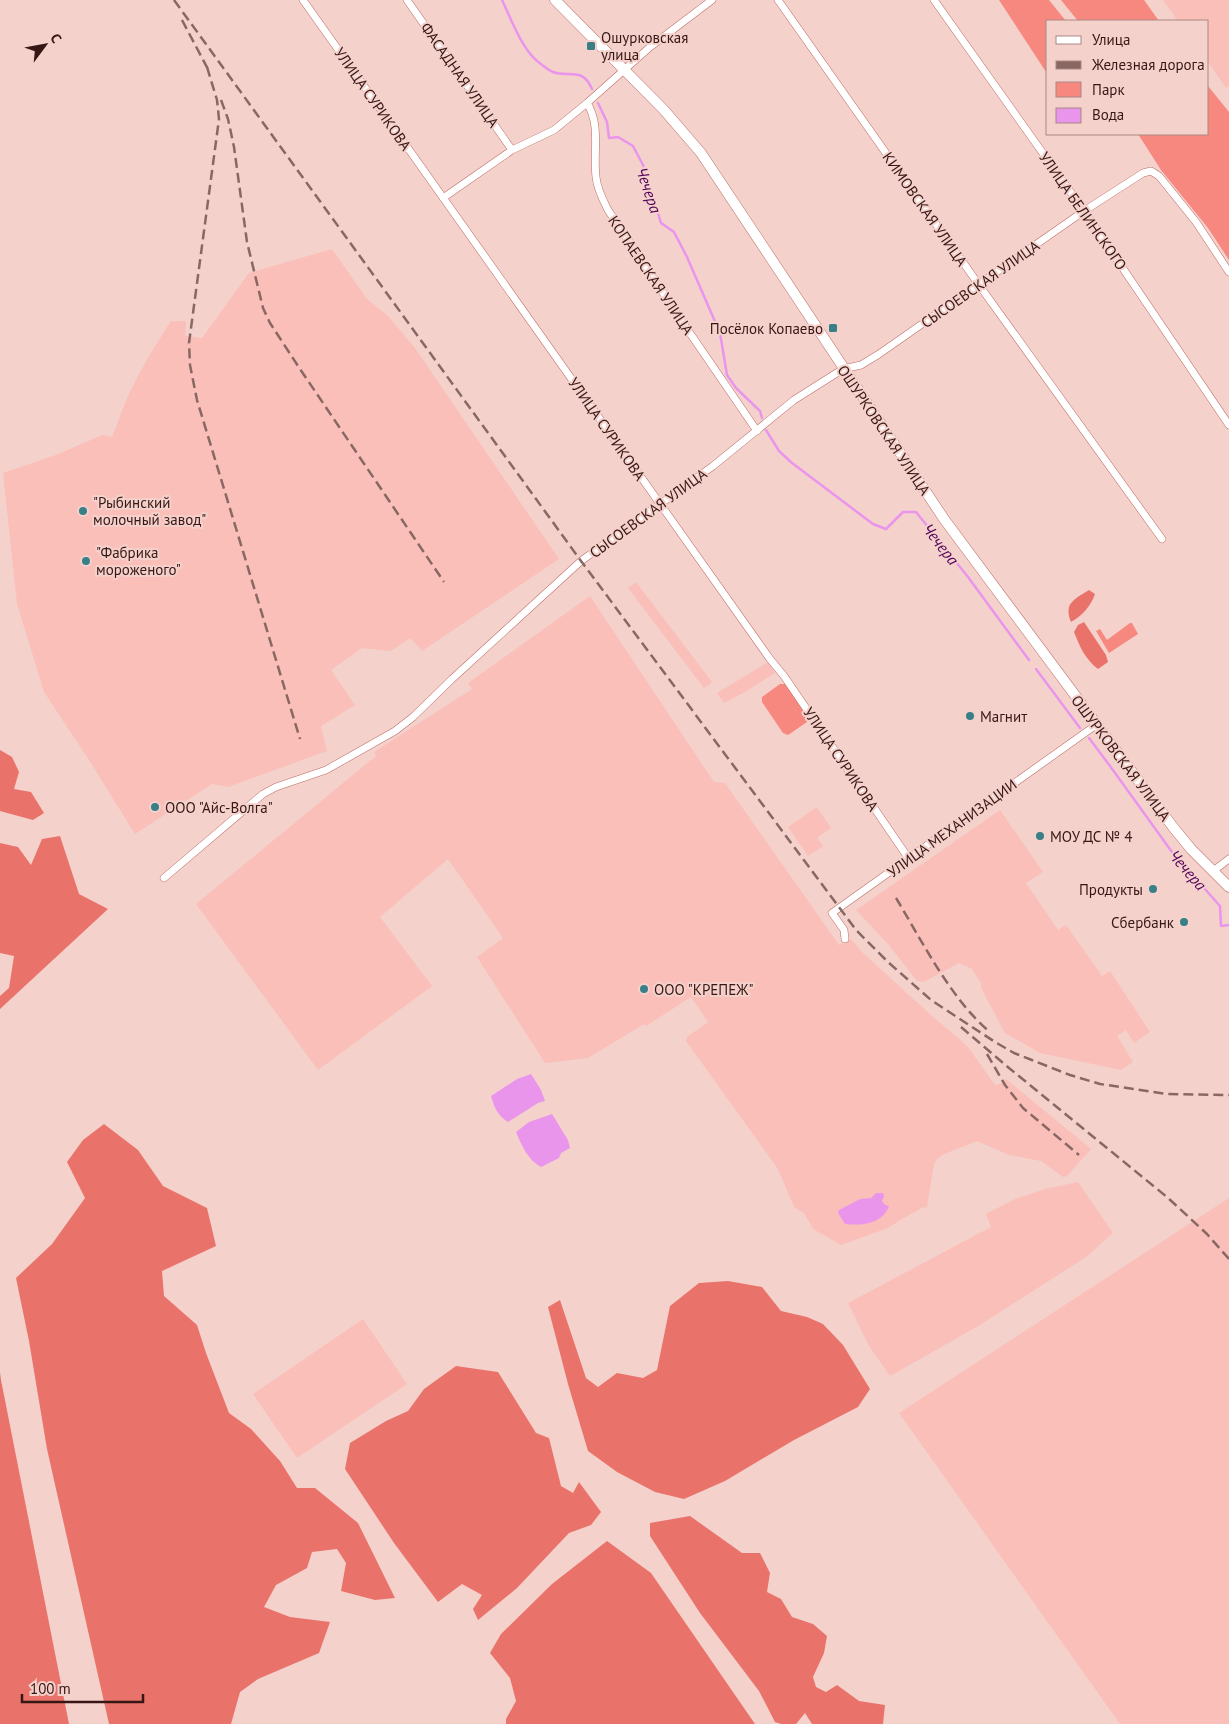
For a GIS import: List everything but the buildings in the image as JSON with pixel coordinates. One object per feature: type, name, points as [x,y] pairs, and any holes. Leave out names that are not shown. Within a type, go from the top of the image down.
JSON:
[{"type":"street","name":"УЛИЦА СУРИКОВА","points":[[304,0],[770,659],[784,676],[909,859]]},
{"type":"street","name":"ФАСАДНАЯ УЛИЦА","points":[[408,0],[512,150]]},
{"type":"street","name":"ОШУРКОВСКАЯ УЛИЦА","points":[[555,0],[664,110],[701,153],[944,519],[1173,827],[1191,849],[1229,887]]},
{"type":"street","points":[[443,198],[512,150],[554,130],[588,103],[650,47],[712,0]]},
{"type":"street","name":"КИМОВСКАЯ УЛИЦА","points":[[778,0],[978,285],[1162,539]]},
{"type":"street","name":"УЛИЦА БЕЛИНСКОГО","points":[[934,0],[1084,211],[1229,426]]},
{"type":"street","name":"КОПАЕВСКАЯ УЛИЦА","points":[[588,103],[595,122],[596,178],[608,210],[757,431]]},
{"type":"street","name":"СЫСОЕВСКАЯ УЛИЦА","points":[[164,878],[264,794],[276,787],[326,770],[395,731],[582,560],[713,466],[794,400],[843,369],[860,365],[879,354],[1084,211],[1142,173],[1151,171],[1159,176],[1196,222],[1229,272]]},
{"type":"street","name":"УЛИЦА МЕХАНИЗАЦИИ","points":[[845,939],[844,930],[832,914],[1096,725]]},
{"type":"street","points":[[1213,871],[1229,858]]},
{"type":"shaded area","points":[[1163,0],[1229,0],[1229,86],[1226,88],[1209,63],[1209,20],[1177,20]]},
{"type":"shaded area","points":[[332,249],[367,299],[389,317],[415,348],[559,559],[422,651],[410,638],[391,651],[362,648],[331,670],[355,705],[321,726],[327,751],[228,787],[212,784],[135,834],[44,692],[17,604],[3,473],[56,455],[102,435],[112,437],[138,376],[171,321],[186,321],[185,336],[202,338],[249,273]]},
{"type":"shaded area","points":[[636,582],[712,682],[704,688],[628,588]]},
{"type":"shaded area","points":[[1089,590],[1095,594],[1089,607],[1071,622],[1069,606],[1075,599]]},
{"type":"shaded area","points":[[590,596],[714,782],[725,783],[839,945],[851,939],[862,952],[968,1047],[995,1085],[1000,1084],[1006,1079],[1091,1149],[1067,1176],[1063,1177],[1041,1161],[1009,1155],[977,1141],[942,1155],[936,1160],[927,1207],[888,1228],[841,1245],[813,1229],[804,1213],[794,1207],[778,1169],[686,1041],[687,1037],[708,1022],[691,997],[646,1026],[644,1024],[588,1058],[545,1063],[477,957],[503,938],[448,859],[380,917],[432,986],[318,1070],[196,904],[376,756],[374,752],[472,689],[468,683]]},
{"type":"shaded area","points":[[1084,622],[1106,655],[1108,662],[1098,669],[1086,657],[1074,632],[1078,625]]},
{"type":"shaded area","points":[[768,662],[775,673],[724,703],[717,693]]},
{"type":"shaded area","points":[[0,750],[12,757],[19,772],[14,789],[31,792],[44,813],[33,820],[0,811]]},
{"type":"shaded area","points":[[817,807],[831,828],[817,838],[823,846],[808,856],[788,827]]},
{"type":"shaded area","points":[[1000,810],[1043,872],[1026,883],[1058,930],[1066,925],[1102,976],[1110,971],[1150,1032],[1134,1043],[1126,1030],[1117,1036],[1133,1062],[1121,1070],[1040,1053],[1005,1033],[981,988],[981,983],[972,969],[959,963],[924,982],[917,981],[888,944],[856,910]]},
{"type":"shaded area","points":[[60,836],[79,894],[108,909],[0,1009],[0,996],[9,988],[14,956],[0,953],[0,843],[18,847],[31,865],[42,839]]},
{"type":"shaded area","points":[[104,1124],[138,1150],[163,1186],[207,1208],[216,1246],[162,1271],[164,1296],[197,1325],[229,1413],[251,1429],[280,1461],[297,1488],[315,1488],[358,1523],[395,1598],[375,1600],[341,1591],[346,1563],[337,1549],[312,1552],[307,1568],[276,1585],[264,1607],[290,1617],[330,1622],[319,1653],[258,1679],[240,1692],[231,1724],[109,1724],[47,1449],[29,1341],[16,1278],[52,1244],[85,1198],[67,1162],[83,1140]]},
{"type":"shaded area","points":[[1078,1182],[1113,1233],[1086,1257],[980,1325],[890,1376],[869,1346],[848,1303],[991,1227],[986,1214],[1015,1199],[1045,1189]]},
{"type":"shaded area","points":[[1229,1198],[1229,1724],[1120,1724],[899,1413]]},
{"type":"shaded area","points":[[728,1281],[762,1287],[781,1311],[807,1317],[823,1324],[843,1345],[870,1389],[858,1407],[794,1440],[725,1481],[684,1499],[655,1492],[617,1472],[588,1451],[548,1307],[560,1300],[586,1378],[598,1387],[617,1373],[643,1378],[657,1370],[670,1306],[699,1283]]},
{"type":"shaded area","points":[[363,1319],[407,1384],[297,1458],[253,1394]]},
{"type":"shaded area","points":[[456,1366],[498,1372],[536,1433],[549,1438],[561,1486],[573,1493],[579,1482],[601,1512],[591,1525],[569,1533],[517,1588],[478,1620],[473,1609],[482,1595],[462,1584],[438,1602],[394,1543],[345,1469],[350,1443],[386,1421],[408,1411],[424,1389]]},
{"type":"shaded area","points":[[0,1372],[1,1380],[69,1724],[0,1724]]},
{"type":"shaded area","points":[[690,1516],[742,1553],[760,1553],[770,1573],[767,1592],[781,1599],[792,1617],[813,1624],[827,1636],[824,1653],[813,1677],[816,1687],[826,1692],[837,1685],[859,1701],[885,1705],[883,1724],[812,1724],[805,1713],[796,1724],[775,1722],[759,1691],[700,1613],[650,1536],[650,1523]]},
{"type":"shaded area","points":[[607,1541],[651,1573],[755,1724],[506,1724],[506,1719],[516,1701],[510,1678],[490,1653],[501,1634],[552,1584]]},
{"type":"green space","points":[[999,0],[1049,0],[1065,20],[1046,20],[1046,72]]},
{"type":"green space","points":[[1061,0],[1144,0],[1158,20],[1077,20]]},
{"type":"green space","points":[[1209,87],[1229,112],[1229,260],[1208,228],[1161,170],[1139,135],[1209,135]]},
{"type":"green space","points":[[1132,623],[1138,634],[1109,653],[1096,631],[1100,629],[1107,640]]},
{"type":"green space","points":[[780,684],[785,684],[807,716],[807,722],[788,735],[783,733],[762,702],[762,697]]},
{"type":"water","points":[[531,1074],[541,1090],[545,1101],[538,1103],[508,1122],[497,1111],[491,1096],[517,1079]]},
{"type":"water","points":[[552,1114],[568,1140],[570,1148],[561,1153],[559,1158],[541,1167],[529,1156],[516,1132],[529,1122]]},
{"type":"water","points":[[876,1193],[883,1193],[882,1201],[885,1205],[889,1206],[882,1217],[864,1224],[845,1224],[838,1213],[839,1210],[860,1199],[871,1198]]},
{"type":"waterway","name":"Чечера","points":[[502,0],[521,41],[537,61],[553,72],[584,77],[592,89]]},
{"type":"waterway","name":"Чечера","points":[[598,103],[607,122],[609,138],[618,137],[633,146],[643,165],[661,223],[674,232],[720,333],[727,375],[736,388],[760,411],[762,418]]},
{"type":"waterway","name":"Чечера","points":[[766,430],[779,451],[792,463],[873,524],[886,529],[903,512],[916,512],[968,577],[1029,660]]},
{"type":"waterway","name":"Чечера","points":[[1036,669],[1080,728]]},
{"type":"waterway","name":"Чечера","points":[[1089,738],[1172,852],[1220,906],[1221,926],[1229,925]]},
{"type":"railway","points":[[174,0],[581,561],[856,930],[888,962],[931,1000],[1014,1053],[1070,1075],[1100,1084],[1166,1094],[1229,1095]]},
{"type":"railway","points":[[182,20],[210,73]]},
{"type":"railway","points":[[207,67],[217,100],[219,119],[189,343],[190,365],[197,400],[300,739]]},
{"type":"railway","points":[[221,100],[228,119],[234,147],[247,242],[263,308],[270,323],[298,366],[444,582]]},
{"type":"railway","points":[[896,898],[950,987],[976,1019],[990,1032]]},
{"type":"railway","points":[[961,1027],[1167,1197],[1207,1234],[1229,1259]]},
{"type":"railway","points":[[987,1054],[1005,1085],[1023,1108],[1079,1155]]},
{"type":"place","name":"Ошурковская улица","points":[[591,46]]},
{"type":"place","name":"Посёлок Копаево","points":[[833,328]]},
{"type":"place","name":"\"Рыбинский молочный завод\"","points":[[83,511]]},
{"type":"place","name":"\"Фабрика мороженого\"","points":[[86,561]]},
{"type":"place","name":"Магнит","points":[[970,716]]},
{"type":"place","name":"ООО \"Айс-Волга\"","points":[[155,807]]},
{"type":"place","name":"МОУ ДС № 4","points":[[1040,836]]},
{"type":"place","name":"Продукты","points":[[1153,889]]},
{"type":"place","name":"Сбербанк","points":[[1184,922]]},
{"type":"place","name":"ООО \"КРЕПЕЖ\"","points":[[644,989]]}]
